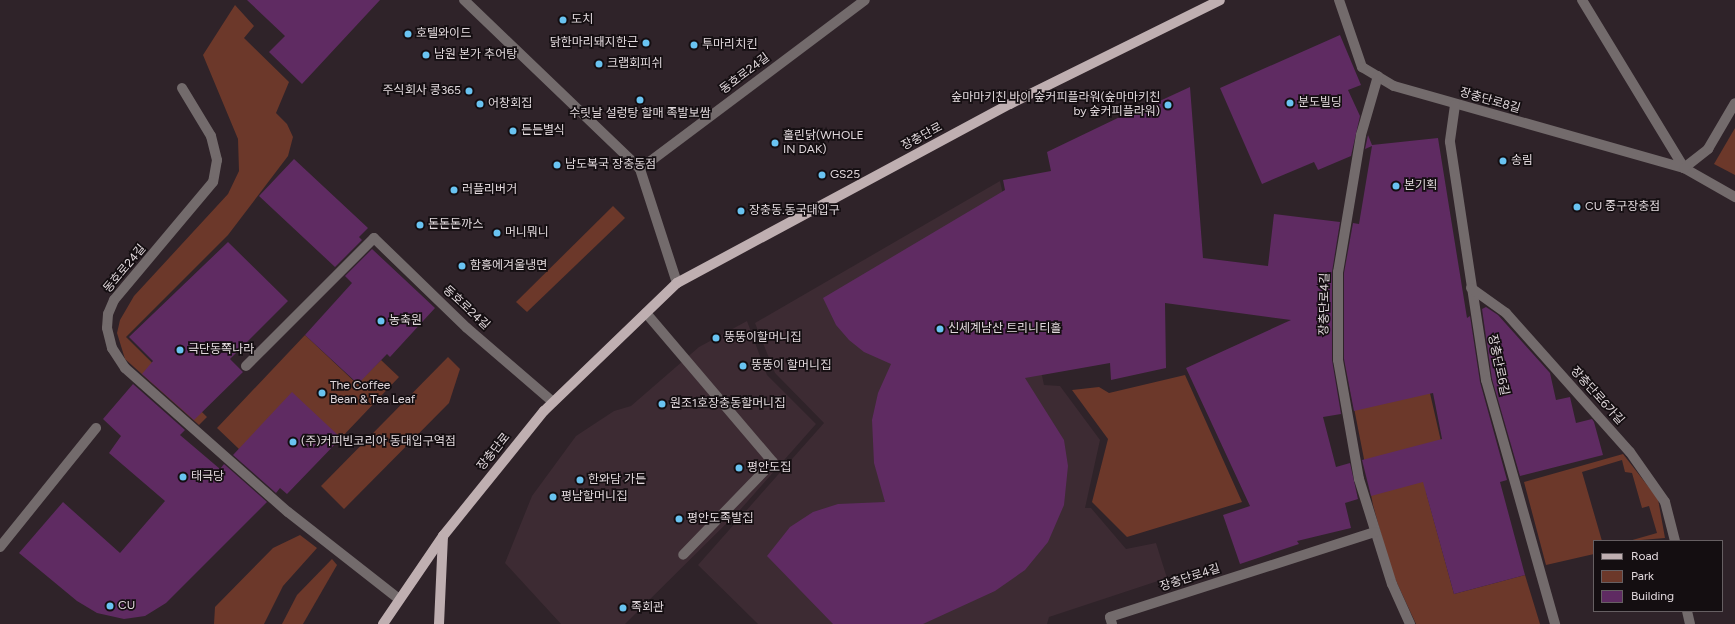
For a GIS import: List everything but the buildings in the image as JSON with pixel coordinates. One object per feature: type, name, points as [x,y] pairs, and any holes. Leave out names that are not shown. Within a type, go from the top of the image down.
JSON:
[{"type":"main road","name":"장충단로","points":[[383,624],[399,598],[443,536],[554,402],[677,283],[1010,104],[1220,0]]},
{"type":"main road","points":[[438,624],[443,536]]},
{"type":"street","points":[[464,0],[640,169],[677,283]]},
{"type":"street","name":"동호로24길","points":[[640,169],[865,0]]},
{"type":"street","name":"장충단로8길","points":[[1339,0],[1362,67],[1394,86],[1455,105],[1684,168],[1735,197]]},
{"type":"street","name":"장충단로8길","points":[[1582,0],[1684,168]]},
{"type":"street","name":"장충단로4길","points":[[1378,76],[1361,135],[1338,272],[1338,360],[1359,479],[1392,584],[1410,624]]},
{"type":"street","name":"동호로24길","points":[[182,88],[211,136],[217,160],[213,182],[114,300],[108,314],[107,328],[112,348],[125,368],[288,512],[399,598]]},
{"type":"street","points":[[1684,168],[1708,149],[1735,103]]},
{"type":"street","name":"장충단로6길","points":[[1455,105],[1450,142],[1470,288],[1486,380],[1555,624]]},
{"type":"street","name":"동호로24길","points":[[246,366],[374,238],[467,328],[554,402]]},
{"type":"street","name":"장충단로6가길","points":[[1470,288],[1506,313],[1630,452],[1665,502],[1675,540]]},
{"type":"street","points":[[646,313],[773,462],[682,555]]},
{"type":"street","points":[[0,547],[96,428]]},
{"type":"street","name":"장충단로4길","points":[[1112,624],[1110,617],[1375,532]]},
{"type":"street","points":[[1687,612],[1690,624]]},
{"type":"shaded area","points":[[1000,181],[1044,385],[1060,386],[1100,440],[1085,508],[1091,508],[1126,549],[1156,543],[1167,578],[1049,617],[1047,624],[758,624],[698,565],[824,423],[775,373],[755,323]]},
{"type":"shaded area","points":[[747,321],[767,375],[816,424],[740,510],[625,624],[561,624],[505,563],[532,496],[576,436],[614,411],[631,406],[699,347]]},
{"type":"green space","points":[[235,5],[254,26],[244,38],[289,82],[276,113],[287,124],[293,137],[288,156],[228,235],[126,337],[207,417],[199,425],[125,359],[117,333],[120,320],[134,296],[228,194],[239,171],[238,139],[203,55]]},
{"type":"green space","points":[[1735,128],[1735,175],[1714,164]]},
{"type":"green space","points":[[613,206],[625,218],[527,312],[516,302]]},
{"type":"green space","points":[[1413,319],[1451,485],[1426,492],[1454,594],[1525,575],[1540,624],[1416,624],[1391,570],[1373,505],[1345,362]]},
{"type":"green space","points":[[305,335],[357,384],[381,360],[399,377],[341,438],[239,449],[217,428]]},
{"type":"green space","points":[[448,357],[460,369],[449,403],[344,509],[321,486]]},
{"type":"green space","points":[[1185,375],[1242,502],[1127,537],[1092,502],[1108,439],[1072,390],[1099,387],[1109,393]]},
{"type":"green space","points":[[1623,454],[1658,499],[1665,538],[1632,540],[1657,533],[1649,506],[1642,508],[1632,473],[1625,472],[1622,460],[1582,472],[1602,540],[1593,540],[1593,554],[1546,565],[1524,482]]},
{"type":"green space","points":[[300,535],[317,548],[283,586],[264,624],[214,624],[215,607],[273,548]]},
{"type":"green space","points":[[332,559],[337,565],[303,624],[282,624],[297,595]]},
{"type":"place","name":"도치","points":[[563,20]]},
{"type":"place","name":"호텔와이드","points":[[408,34]]},
{"type":"place","name":"닭한마리돼지한근","points":[[646,43]]},
{"type":"place","name":"투마리치킨","points":[[694,45]]},
{"type":"place","name":"남원 본가 추어탕","points":[[426,55]]},
{"type":"place","name":"크랩회피쉬","points":[[599,64]]},
{"type":"place","name":"주식회사 콩365","points":[[469,91]]},
{"type":"place","name":"수릿날 설렁탕 할매 족발보쌈","points":[[640,100]]},
{"type":"place","name":"분도빌딩","points":[[1290,103]]},
{"type":"place","name":"어창회집","points":[[480,104]]},
{"type":"place","name":"숲마마키친 바이 숲커피플라워(숲마마키친 by 숲커피플라워)","points":[[1168,105]]},
{"type":"place","name":"든든별식","points":[[513,131]]},
{"type":"place","name":"홀린닭(WHOLE IN DAK)","points":[[775,143]]},
{"type":"place","name":"송림","points":[[1503,161]]},
{"type":"place","name":"남도복국 장충동점","points":[[557,165]]},
{"type":"place","name":"GS25","points":[[822,175]]},
{"type":"place","name":"본기획","points":[[1396,186]]},
{"type":"place","name":"러플리버거","points":[[454,190]]},
{"type":"place","name":"CU 중구장충점","points":[[1577,207]]},
{"type":"place","name":"장충동.동국대입구","points":[[741,211]]},
{"type":"place","name":"돈돈돈까스","points":[[420,225]]},
{"type":"place","name":"머니뭐니","points":[[497,233]]},
{"type":"place","name":"함흥에겨울냉면","points":[[462,266]]},
{"type":"place","name":"농축원","points":[[381,321]]},
{"type":"place","name":"신세계남산 트리니티홀","points":[[940,329]]},
{"type":"place","name":"뚱뚱이할머니집","points":[[716,338]]},
{"type":"place","name":"극단동쪽나라","points":[[180,350]]},
{"type":"place","name":"뚱뚱이 할머니집","points":[[743,366]]},
{"type":"place","name":"The Coffee Bean & Tea Leaf","points":[[322,393]]},
{"type":"place","name":"원조1호장충동할머니집","points":[[662,404]]},
{"type":"place","name":"(주)커피빈코리아 동대입구역점","points":[[293,442]]},
{"type":"place","name":"평안도집","points":[[739,468]]},
{"type":"place","name":"태극당","points":[[183,477]]},
{"type":"place","name":"한와담 가든","points":[[580,480]]},
{"type":"place","name":"평남할머니집","points":[[553,497]]},
{"type":"place","name":"평안도족발집","points":[[679,519]]},
{"type":"place","name":"CU","points":[[110,606]]},
{"type":"place","name":"족회관","points":[[623,608]]}]
